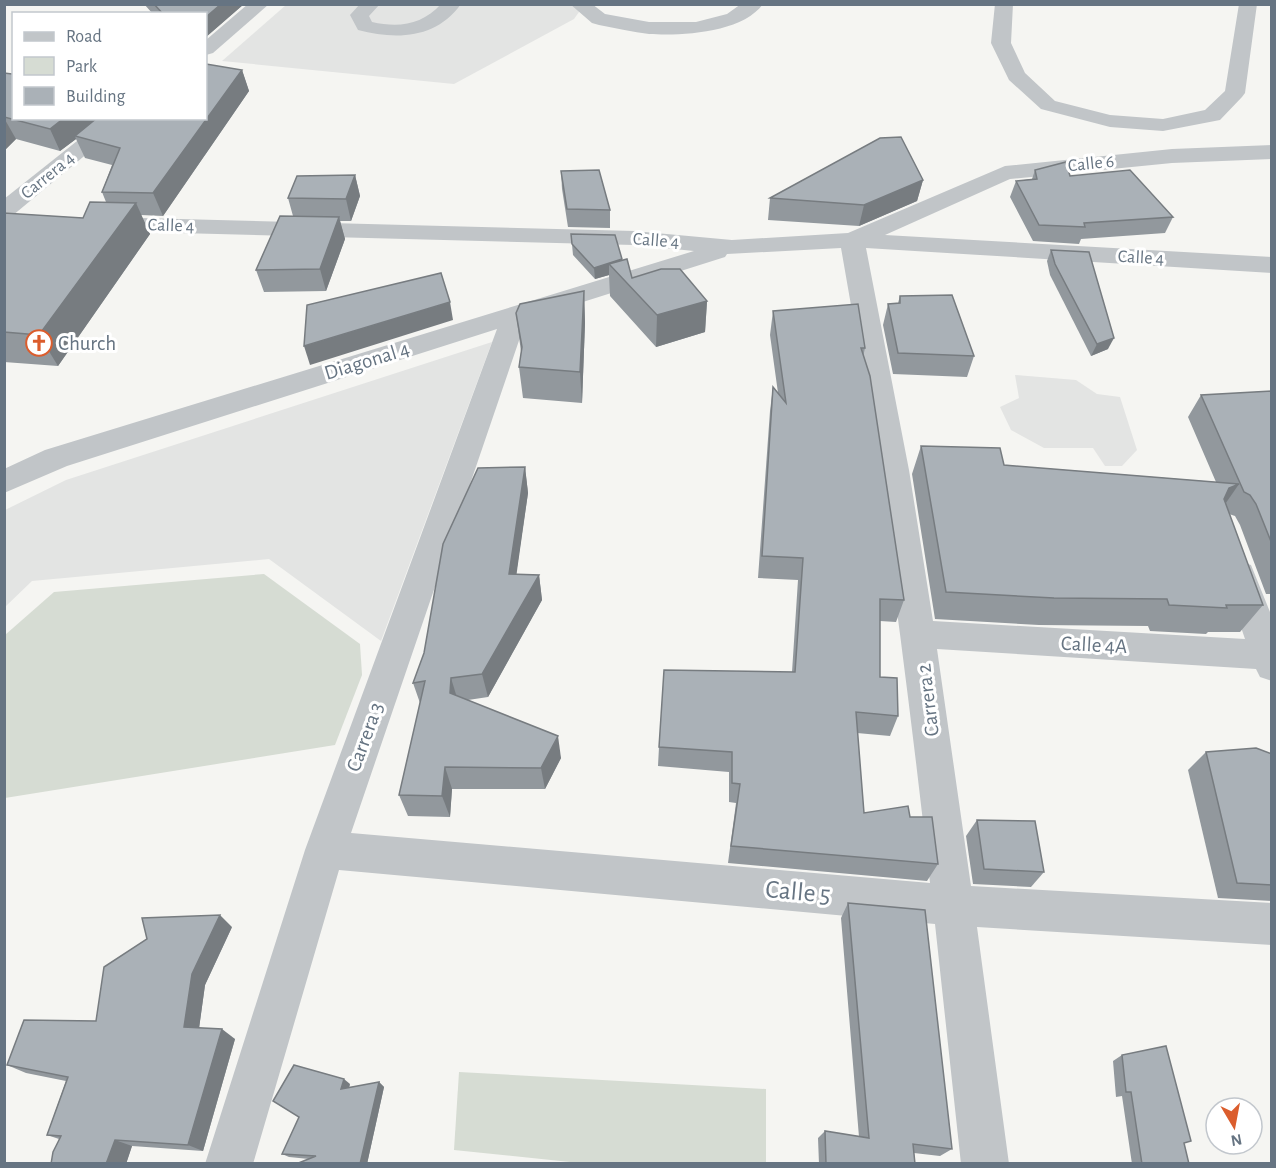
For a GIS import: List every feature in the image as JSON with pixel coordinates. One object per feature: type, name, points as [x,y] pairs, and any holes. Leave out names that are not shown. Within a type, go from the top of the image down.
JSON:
[{"type":"street","points":[[207,48],[260,4]]},
{"type":"street","points":[[371,4],[360,15],[365,26],[383,32],[408,30],[434,21],[452,4]]},
{"type":"street","points":[[579,4],[599,19],[649,28],[696,28],[734,18],[754,4]]},
{"type":"street","points":[[1004,4],[1001,43],[1016,76],[1048,105],[1110,121],[1163,125],[1212,115],[1234,93],[1248,4]]},
{"type":"street","name":"Carrera 4","points":[[4,211],[118,120]]},
{"type":"street","name":"Calle 6","points":[[852,240],[1005,173],[1172,156],[1272,152]]},
{"type":"street","name":"Calle 4","points":[[74,223],[634,238],[732,247],[852,240],[1272,266]]},
{"type":"street","name":"Carrera 2","points":[[852,240],[872,339],[920,634],[985,1164]]},
{"type":"street","name":"Diagonal 4","points":[[4,482],[56,458],[732,247]]},
{"type":"street","name":"Carrera 3","points":[[229,1164],[325,850],[515,315]]},
{"type":"street","points":[[1230,548],[1270,661]]},
{"type":"street","name":"Calle 4A","points":[[920,634],[1270,661]]},
{"type":"street","name":"Calle 5","points":[[325,850],[953,905],[1272,924]]},
{"type":"shaded area","points":[[286,5],[584,5],[574,19],[454,84],[222,61]]},
{"type":"shaded area","points":[[492,342],[381,641],[269,559],[32,581],[5,607],[5,510],[66,480]]},
{"type":"shaded area","points":[[1015,375],[1076,380],[1097,394],[1120,397],[1137,450],[1122,466],[1105,466],[1093,448],[1044,448],[1011,430],[1000,407],[1019,398]]},
{"type":"green space","points":[[264,574],[360,644],[362,675],[335,745],[5,798],[5,635],[54,592]]},
{"type":"green space","points":[[459,1072],[766,1089],[766,1163],[589,1164],[454,1150]]},
{"type":"building","points":[[154,4],[221,4],[207,16],[207,12],[161,12]]},
{"type":"building","points":[[207,64],[242,70],[207,118]]},
{"type":"building","points":[[4,73],[12,74],[12,119],[4,117]]},
{"type":"building","points":[[16,120],[61,120],[50,129]]},
{"type":"building","points":[[95,120],[206,120],[153,193],[102,192],[120,148],[75,136]]},
{"type":"building","points":[[901,137],[923,180],[864,205],[770,198],[880,138]]},
{"type":"building","points":[[1066,162],[1070,176],[1130,170],[1173,217],[1084,223],[1085,227],[1039,225],[1016,181],[1037,179],[1035,170]]},
{"type":"building","points":[[599,170],[610,210],[567,209],[561,171]]},
{"type":"building","points":[[355,175],[346,199],[288,198],[297,176]]},
{"type":"building","points":[[90,202],[136,203],[39,335],[4,332],[4,213],[83,218]]},
{"type":"building","points":[[280,216],[339,217],[320,269],[256,270]]},
{"type":"building","points":[[571,234],[615,235],[622,259],[594,268],[572,244]]},
{"type":"building","points":[[1051,250],[1089,252],[1114,338],[1097,344],[1055,264]]},
{"type":"building","points":[[627,259],[632,278],[661,269],[680,269],[707,301],[657,315],[609,264]]},
{"type":"building","points":[[441,273],[450,302],[304,346],[307,305]]},
{"type":"building","points":[[584,291],[580,372],[519,367],[522,347],[516,313],[520,304]]},
{"type":"building","points":[[952,295],[974,356],[898,353],[888,304],[900,303],[900,296]]},
{"type":"building","points":[[858,304],[865,348],[861,348],[870,376],[904,600],[880,599],[880,677],[897,678],[898,716],[856,712],[864,813],[908,806],[910,817],[932,817],[938,864],[731,846],[740,784],[732,783],[732,752],[659,747],[664,670],[795,672],[803,558],[762,556],[773,387],[786,403],[773,311]]},
{"type":"building","points":[[1272,391],[1272,544],[1256,504],[1250,495],[1244,492],[1201,395]]},
{"type":"building","points":[[921,446],[1000,448],[1004,465],[1239,484],[1229,488],[1224,499],[1263,605],[1226,605],[1227,608],[1169,605],[1167,599],[1054,598],[946,592]]},
{"type":"building","points":[[525,467],[509,574],[539,575],[482,674],[451,678],[450,693],[558,736],[541,768],[445,767],[442,796],[399,795],[425,681],[413,683],[424,653],[443,544],[478,468]]},
{"type":"building","points":[[1256,748],[1272,754],[1272,885],[1237,883],[1206,752]]},
{"type":"building","points":[[977,820],[1035,821],[1044,872],[984,869]]},
{"type":"building","points":[[848,903],[925,910],[952,1149],[913,1144],[915,1164],[826,1164],[825,1131],[869,1138]]},
{"type":"building","points":[[220,915],[192,974],[184,1027],[222,1029],[188,1145],[115,1140],[106,1164],[51,1164],[53,1152],[61,1136],[47,1135],[68,1077],[7,1065],[24,1020],[96,1021],[104,967],[147,939],[142,918]]},
{"type":"building","points":[[1166,1046],[1191,1141],[1184,1143],[1189,1164],[1142,1164],[1131,1092],[1126,1092],[1122,1055]]},
{"type":"building","points":[[294,1065],[344,1079],[341,1089],[379,1082],[360,1164],[296,1164],[316,1156],[282,1154],[299,1117],[273,1101]]},
{"type":"place","name":"Church","points":[[39,343]]}]
